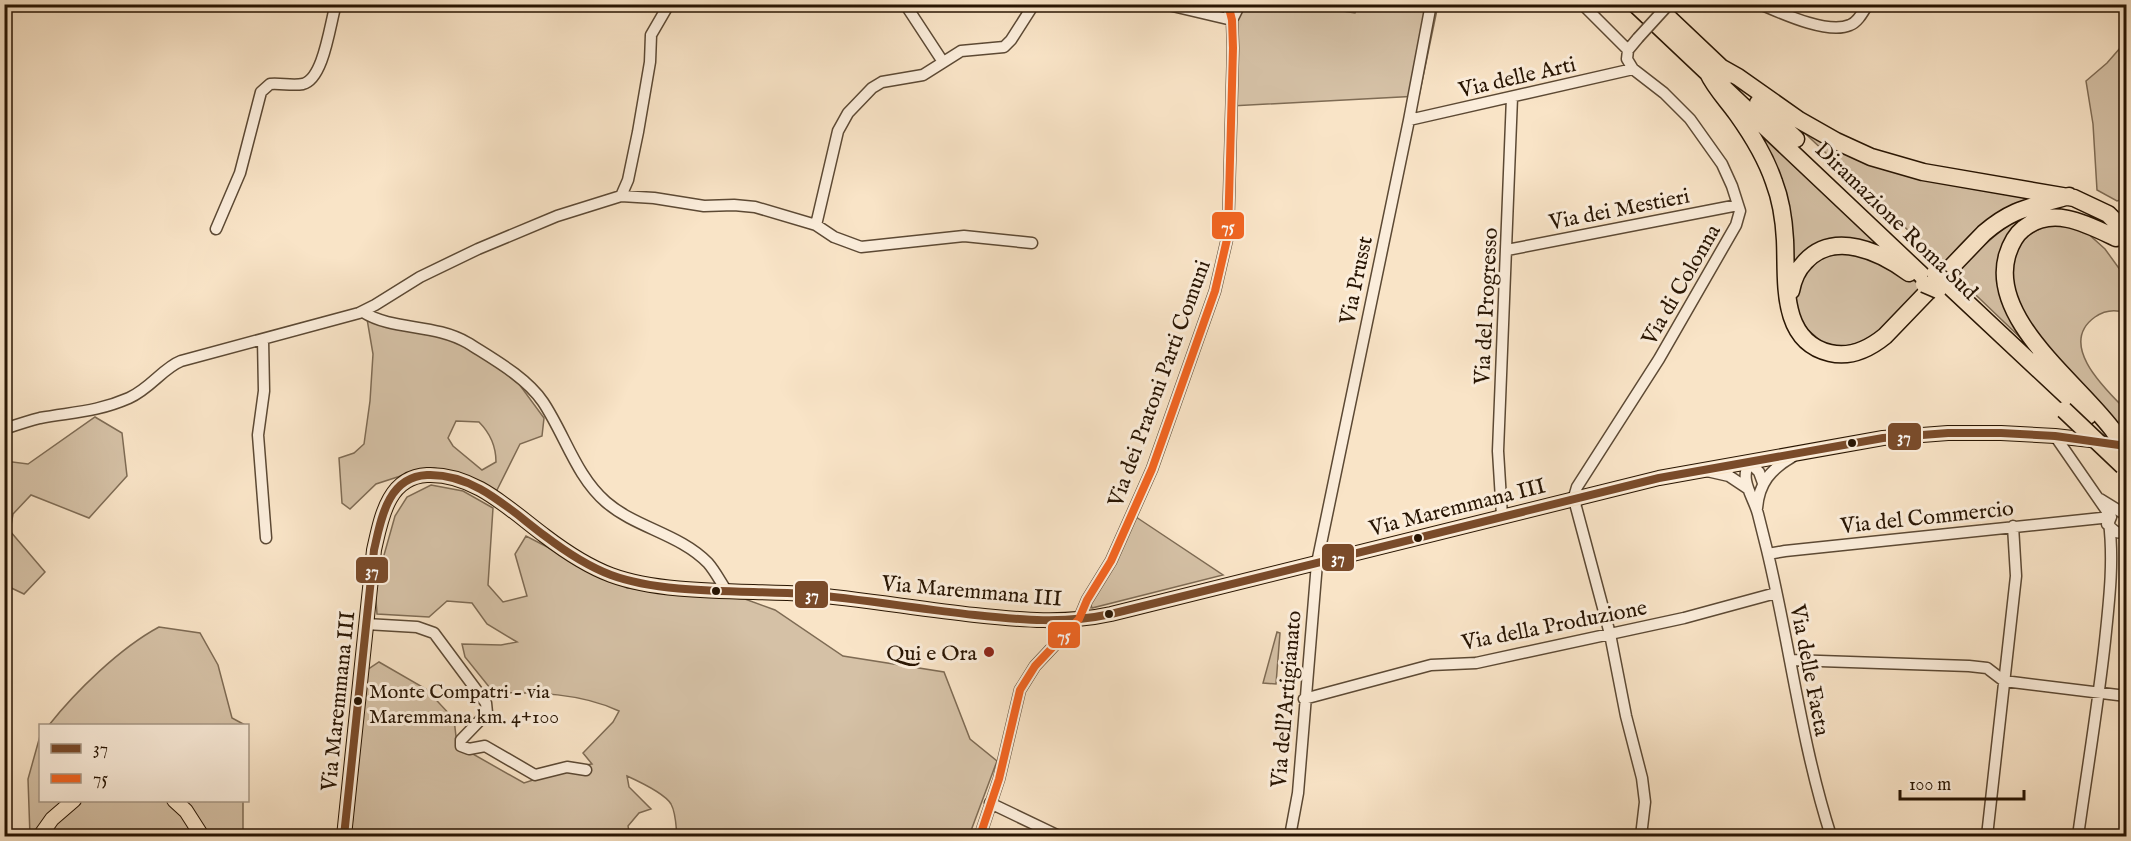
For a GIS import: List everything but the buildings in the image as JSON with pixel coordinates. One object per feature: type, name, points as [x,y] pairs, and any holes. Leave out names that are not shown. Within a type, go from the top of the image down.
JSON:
[{"type":"highway","name":"Diramazione Roma Sud","points":[[1635,4],[1715,71]]},
{"type":"highway","name":"Diramazione Roma Sud","points":[[1654,4],[1715,71],[2064,410],[2125,457]]},
{"type":"highway","points":[[1715,71],[1774,181],[1780,202],[1785,238],[1786,298],[1790,313],[1804,337],[1821,349],[1841,354],[1865,350],[1885,336],[1990,227],[2027,206],[2069,196]]},
{"type":"highway","points":[[1715,71],[1738,76],[1784,111],[1811,127],[1880,160],[1923,172],[2069,196],[2096,207],[2116,221],[2127,252]]},
{"type":"highway","points":[[2048,202],[2090,215],[2121,235]]},
{"type":"highway","points":[[2121,235],[2068,218],[2038,220],[2021,230],[2013,241],[2007,255],[2004,275],[2009,300],[2026,330],[2106,422],[2116,435],[2125,457]]},
{"type":"highway","points":[[1790,313],[1792,286],[1797,271],[1809,257],[1833,247],[1855,247],[1878,254],[1934,282]]},
{"type":"highway","name":"Diramazione Roma Sud","points":[[1934,282],[2088,417],[2125,457]]},
{"type":"main road","name":"Via Maremmana III","points":[[344,837],[374,550],[386,505],[391,495],[400,486],[425,476],[457,480],[485,492],[570,554],[588,565],[613,575],[657,585],[806,594],[1020,620],[1079,619],[1110,614],[1574,498],[1676,475],[1883,438],[2001,433],[2055,436],[2125,457]]},
{"type":"main road","points":[[40,837],[52,819],[73,802]]},
{"type":"main road","points":[[175,802],[186,811],[202,837]]},
{"type":"street","points":[[216,229],[240,173],[261,92],[270,84],[302,84],[314,78],[319,68],[336,4]]},
{"type":"street","points":[[621,196],[627,184],[637,141],[650,58],[651,35],[669,4]]},
{"type":"street","points":[[905,4],[943,62]]},
{"type":"street","points":[[816,225],[838,130],[845,116],[878,84],[923,75],[961,51],[1004,47],[1034,4]]},
{"type":"street","points":[[1164,4],[1232,20],[1240,4]]},
{"type":"street","name":"Via dei Pratoni Parti Comuni","points":[[981,837],[999,779],[1020,690],[1035,666],[1079,619],[1116,551],[1148,478],[1221,269],[1228,235],[1232,20],[1228,4]]},
{"type":"street","name":"Via Prusst","points":[[1317,563],[1431,4]]},
{"type":"street","points":[[1581,4],[1628,50]]},
{"type":"street","points":[[1633,69],[1628,59],[1628,50],[1669,4]]},
{"type":"street","points":[[1760,4],[1811,23],[1847,27],[1856,21],[1868,4]]},
{"type":"street","name":"Via delle Arti","points":[[1409,120],[1633,69]]},
{"type":"street","name":"Via di Colonna","points":[[1574,498],[1577,487],[1659,359],[1736,225],[1740,211],[1722,164],[1690,119],[1664,93],[1633,69]]},
{"type":"street","name":"Via del Progresso","points":[[1502,516],[1498,451],[1512,98]]},
{"type":"street","points":[[4,429],[35,419],[80,413],[113,404],[147,388],[178,362],[363,312],[420,277],[478,249],[557,216],[621,196],[654,198],[704,207],[749,206],[816,225],[834,237],[855,246],[864,247],[964,236],[1032,243]]},
{"type":"street","name":"Via dei Mestieri","points":[[1507,250],[1738,205]]},
{"type":"street","points":[[363,312],[380,320],[435,329],[452,335],[471,345],[513,375],[543,402],[573,458],[599,495],[625,516],[675,540],[698,555],[714,570],[726,590]]},
{"type":"street","points":[[263,339],[264,396],[258,435],[266,538]]},
{"type":"street","points":[[2055,436],[2110,521],[2111,562],[2099,692],[2078,837]]},
{"type":"street","points":[[1757,511],[1763,483],[1777,465],[1797,453]]},
{"type":"street","points":[[1747,488],[1745,473],[1750,463],[1759,472],[1763,483]]},
{"type":"street","points":[[1704,470],[1729,476],[1747,488]]},
{"type":"street","name":"Via delle Faeta","points":[[1747,488],[1757,511],[1768,554],[1809,759],[1831,837]]},
{"type":"street","points":[[2095,496],[2125,514]]},
{"type":"street","points":[[1574,498],[1610,634],[1626,716],[1642,778],[1645,802],[1641,837]]},
{"type":"street","points":[[2110,521],[2115,513],[2125,514]]},
{"type":"street","name":"Via del Commercio","points":[[1768,554],[1785,550],[2091,519],[2110,521],[2115,532],[2126,531]]},
{"type":"street","points":[[1987,837],[2016,576],[2013,526]]},
{"type":"street","points":[[2111,562],[2126,531]]},
{"type":"street","name":"Via dell'Artigianato","points":[[1290,837],[1298,793],[1317,563]]},
{"type":"street","name":"Via della Produzione","points":[[1304,699],[1431,665],[1476,663],[1684,618],[1776,593]]},
{"type":"street","points":[[366,624],[417,627],[434,633],[486,702],[487,713],[461,740],[461,747],[469,749],[485,746],[535,775],[567,767],[586,770]]},
{"type":"street","points":[[1790,660],[1969,666],[1987,668],[2004,681],[2127,696]]},
{"type":"street","points":[[990,803],[1059,837]]},
{"type":"shaded area","points":[[1240,5],[1303,5],[1355,13],[1359,5],[1438,5],[1419,96],[1231,106],[1233,48]]},
{"type":"shaded area","points":[[2126,46],[2126,198],[2117,201],[2097,190],[2093,124],[2086,81],[2121,47]]},
{"type":"shaded area","points":[[1794,123],[1835,144],[2039,197],[2010,206],[1985,222],[1944,264]]},
{"type":"shaded area","points":[[1760,134],[1885,251],[1868,244],[1792,265]]},
{"type":"shaded area","points":[[2030,215],[1999,256],[1998,278],[2051,367],[1953,273],[1998,233]]},
{"type":"shaded area","points":[[2054,224],[2085,231],[2105,249],[2126,278],[2126,313],[2110,311],[2095,317],[2085,328],[2081,340],[2088,366],[2126,410],[2126,437],[2034,332],[2015,298],[2011,264],[2023,238]]},
{"type":"shaded area","points":[[1841,249],[1907,274],[1922,288],[1871,340],[1842,347],[1823,343],[1807,329],[1797,312],[1795,291],[1808,266]]},
{"type":"shaded area","points":[[367,319],[446,335],[480,354],[519,384],[544,418],[542,436],[520,444],[496,492],[457,473],[434,468],[376,484],[350,509],[342,503],[339,458],[354,453],[364,444],[373,354]],"holes":[[[456,421],[479,422],[492,440],[496,456],[496,462],[482,470],[453,446],[448,438]]]},
{"type":"shaded area","points":[[95,417],[122,433],[127,476],[89,518],[31,495],[13,514],[10,531],[45,572],[24,594],[5,585],[5,461],[28,464]]},
{"type":"shaded area","points":[[431,485],[463,491],[493,508],[488,585],[503,602],[527,596],[515,554],[526,536],[627,588],[745,599],[775,610],[843,656],[944,672],[970,739],[997,761],[969,836],[677,836],[674,811],[668,800],[627,776],[629,787],[651,809],[639,813],[628,826],[630,836],[351,836],[367,670],[379,662],[426,689],[454,719],[457,745],[524,783],[573,767],[592,764],[583,753],[613,722],[619,711],[574,697],[494,693],[465,657],[462,644],[501,645],[517,642],[487,624],[472,603],[447,601],[429,617],[377,614],[375,587],[395,516],[407,497]]},
{"type":"shaded area","points":[[1136,517],[1223,575],[1092,608],[1090,602]]},
{"type":"shaded area","points":[[159,627],[200,633],[218,665],[232,718],[243,724],[50,724],[100,671]]},
{"type":"shaded area","points":[[1277,632],[1280,633],[1276,684],[1263,683]]},
{"type":"shaded area","points":[[39,740],[39,802],[243,802],[243,836],[30,836],[28,779]]},
{"type":"transit line","name":"75","points":[[980,836],[999,779],[1020,690],[1035,666],[1079,619],[1087,600],[1111,561],[1152,469],[1215,291],[1228,235],[1233,48],[1232,20],[1228,4]]},
{"type":"transit line","name":"37","points":[[344,836],[374,550],[383,514],[394,492],[403,483],[427,475],[444,476],[476,487],[491,495],[577,558],[611,575],[632,581],[681,589],[805,594],[992,617],[1060,620],[1111,614],[1659,478],[1883,438],[1948,433],[2001,433],[2055,436],[2126,446]]},
{"type":"place","name":"Qui e Ora","points":[[989,652]]},
{"type":"place","name":"Monte Compatri - via Maremmana km. 4+100","points":[[358,701]]}]
